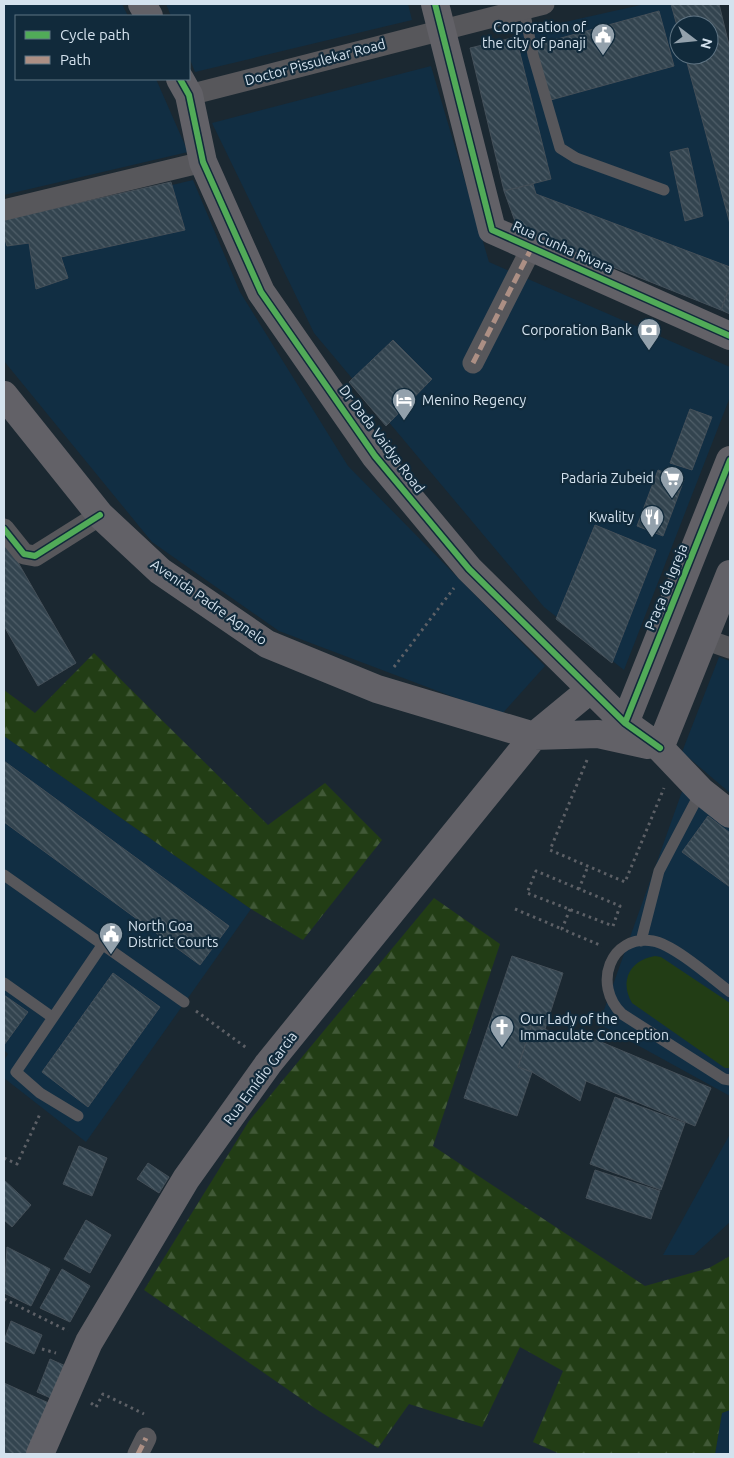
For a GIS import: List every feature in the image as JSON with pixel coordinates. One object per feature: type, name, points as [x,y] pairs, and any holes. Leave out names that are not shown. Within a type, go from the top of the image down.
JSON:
[{"type":"main road","points":[[142,4],[148,15]]},
{"type":"main road","name":"Rua Cunha Rivara","points":[[438,17],[492,230],[724,331]]},
{"type":"main road","name":"Dr Dada Vaidya Road","points":[[185,87],[203,162],[261,292],[375,456],[468,569],[625,723],[667,756],[701,791],[730,814]]},
{"type":"main road","name":"Avenida Padre Agnelo","points":[[4,396],[100,515],[160,571],[267,644],[377,689],[534,736]]},
{"type":"main road","name":"Praça da Igreja","points":[[625,723],[730,460]]},
{"type":"main road","points":[[534,736],[598,734],[667,756],[704,638],[730,574]]},
{"type":"main road","name":"Rua Emídio Garcia","points":[[40,1454],[89,1342],[158,1223],[186,1179],[268,1064],[534,736],[591,689]]},
{"type":"street","name":"Doctor Pissulekar Road","points":[[185,87],[438,17],[524,9],[544,4]]},
{"type":"street","points":[[4,210],[203,162]]},
{"type":"street","points":[[473,363],[532,247]]},
{"type":"street","points":[[4,529],[24,554],[35,556],[100,515]]},
{"type":"street","points":[[704,638],[730,648]]},
{"type":"lane","points":[[524,9],[533,55],[560,148],[576,158],[664,190]]},
{"type":"lane","points":[[641,941],[659,871],[701,791]]},
{"type":"lane","points":[[4,875],[184,1002]]},
{"type":"lane","points":[[730,992],[668,947],[655,941],[641,941],[623,948],[613,958],[607,970],[606,984],[614,1006],[622,1014],[724,1079],[730,1080]]},
{"type":"lane","points":[[78,1116],[40,1093],[16,1072],[103,944]]},
{"type":"lane","points":[[4,982],[52,1017]]},
{"type":"path","points":[[377,689],[468,569]]},
{"type":"path","points":[[598,734],[550,850],[626,882],[667,756]]},
{"type":"path","points":[[579,889],[588,866]]},
{"type":"path","points":[[536,872],[579,889],[620,906],[613,926],[527,893],[536,872]]},
{"type":"path","points":[[515,909],[603,946]]},
{"type":"path","points":[[562,929],[570,909]]},
{"type":"path","points":[[184,1002],[268,1064]]},
{"type":"path","points":[[4,1158],[17,1164],[42,1110],[40,1093]]},
{"type":"path","points":[[4,1299],[51,1322]]},
{"type":"path","points":[[69,1388],[96,1407],[103,1394],[144,1414]]},
{"type":"shaded area","points":[[4,4],[122,4],[128,15],[15,15],[15,80],[156,80],[188,152],[4,195]]},
{"type":"shaded area","points":[[166,4],[408,4],[412,20],[195,72],[190,60],[190,15],[171,15]]},
{"type":"shaded area","points":[[645,4],[719,4],[730,49],[730,314],[520,230],[504,191],[470,48],[516,37],[525,31]]},
{"type":"shaded area","points":[[431,66],[489,262],[730,367],[730,397],[624,670],[544,607],[314,333],[212,123]]},
{"type":"shaded area","points":[[193,180],[240,292],[348,466],[545,666],[501,715],[279,631],[152,542],[4,361],[4,225]]},
{"type":"shaded area","points":[[719,657],[730,661],[730,793],[682,752]]},
{"type":"shaded area","name":"North Goa District Courts","points":[[4,736],[251,909],[86,1142],[4,1078],[4,1060],[8,1054],[4,1050]]},
{"type":"shaded area","points":[[684,786],[730,826],[730,1096],[599,1024]]},
{"type":"shaded area","points":[[730,1134],[730,1222],[694,1255],[663,1255]]},
{"type":"shaded area","points":[[730,1410],[730,1454],[715,1454],[722,1413]]},
{"type":"green space","points":[[94,653],[268,825],[325,783],[382,840],[303,940],[251,909],[4,736],[4,690],[35,713]]},
{"type":"green space","points":[[434,898],[500,944],[433,1146],[645,1286],[709,1268],[730,1256],[730,1410],[722,1413],[715,1454],[560,1454],[533,1442],[563,1371],[520,1347],[482,1427],[409,1404],[378,1448],[316,1409],[144,1290],[249,1121]]},
{"type":"green space","points":[[655,956],[661,957],[730,1003],[730,1068],[725,1068],[632,1003],[627,987],[629,973],[639,962]]},
{"type":"building","points":[[671,4],[719,4],[730,49],[730,224],[688,65],[719,65],[719,15],[674,15]]},
{"type":"building","name":"Corporation of the city of panaji","points":[[659,11],[669,48],[669,65],[674,66],[547,101],[532,46]]},
{"type":"building","points":[[516,37],[551,179],[504,191],[470,48]]},
{"type":"building","points":[[688,148],[703,216],[685,221],[670,152]]},
{"type":"building","points":[[171,182],[185,230],[61,257],[68,278],[36,289],[29,243],[7,246],[4,236],[4,220]]},
{"type":"building","points":[[533,184],[536,194],[730,267],[730,285],[721,310],[520,230],[504,191]]},
{"type":"building","points":[[730,285],[730,314],[721,310]]},
{"type":"building","points":[[393,340],[432,379],[386,426],[349,382]]},
{"type":"building","points":[[690,409],[712,417],[692,470],[670,463]]},
{"type":"building","points":[[658,470],[684,480],[663,536],[637,526]]},
{"type":"building","points":[[595,525],[656,550],[612,663],[556,619]]},
{"type":"building","points":[[4,538],[76,663],[38,686],[4,626]]},
{"type":"building","points":[[4,761],[229,926],[200,965],[4,822]]},
{"type":"building","points":[[708,816],[730,833],[730,887],[682,852]]},
{"type":"building","name":"Our Lady of the Immaculate Conception","points":[[512,956],[563,973],[545,1029],[532,1024],[518,1067],[532,1072],[517,1116],[464,1098]]},
{"type":"building","points":[[113,973],[160,1007],[88,1107],[42,1072]]},
{"type":"building","points":[[4,995],[28,1012],[4,1045]]},
{"type":"building","points":[[532,1024],[571,1040],[575,1031],[711,1088],[695,1126],[586,1081],[580,1101],[532,1072],[518,1067]]},
{"type":"building","points":[[615,1097],[685,1123],[661,1190],[590,1164]]},
{"type":"building","points":[[79,1146],[107,1158],[92,1196],[63,1184]]},
{"type":"building","points":[[148,1163],[169,1177],[159,1193],[137,1179]]},
{"type":"building","points":[[595,1170],[660,1191],[651,1219],[586,1198]]},
{"type":"building","points":[[4,1180],[31,1205],[12,1227],[4,1220]]},
{"type":"building","points":[[86,1220],[111,1235],[90,1273],[64,1259]]},
{"type":"building","points":[[7,1247],[50,1269],[31,1306],[4,1293]]},
{"type":"building","points":[[62,1269],[90,1286],[70,1322],[40,1308]]},
{"type":"building","points":[[11,1321],[42,1335],[34,1354],[4,1341]]},
{"type":"building","points":[[50,1359],[68,1367],[55,1400],[37,1392]]},
{"type":"building","points":[[4,1383],[51,1404],[30,1454],[4,1454]]},
{"type":"marked path","points":[[473,363],[532,247]]},
{"type":"marked path","points":[[138,1454],[146,1438]]},
{"type":"cycle path","points":[[435,4],[492,230],[730,336]]},
{"type":"cycle path","points":[[181,80],[189,95],[203,162],[261,292],[375,456],[469,569],[625,723],[660,748]]},
{"type":"cycle path","points":[[625,723],[730,460]]},
{"type":"cycle path","points":[[4,529],[24,554],[35,556],[100,515]]},
{"type":"place","name":"Corporation of the city of panaji","points":[[603,56]]},
{"type":"place","name":"Corporation Bank","points":[[649,351]]},
{"type":"place","name":"Menino Regency","points":[[404,421]]},
{"type":"place","name":"Padaria Zubeid","points":[[672,499]]},
{"type":"place","name":"Kwality","points":[[652,538]]},
{"type":"place","name":"North Goa District Courts","points":[[111,955]]},
{"type":"place","name":"Our Lady of the Immaculate Conception","points":[[502,1048]]}]
